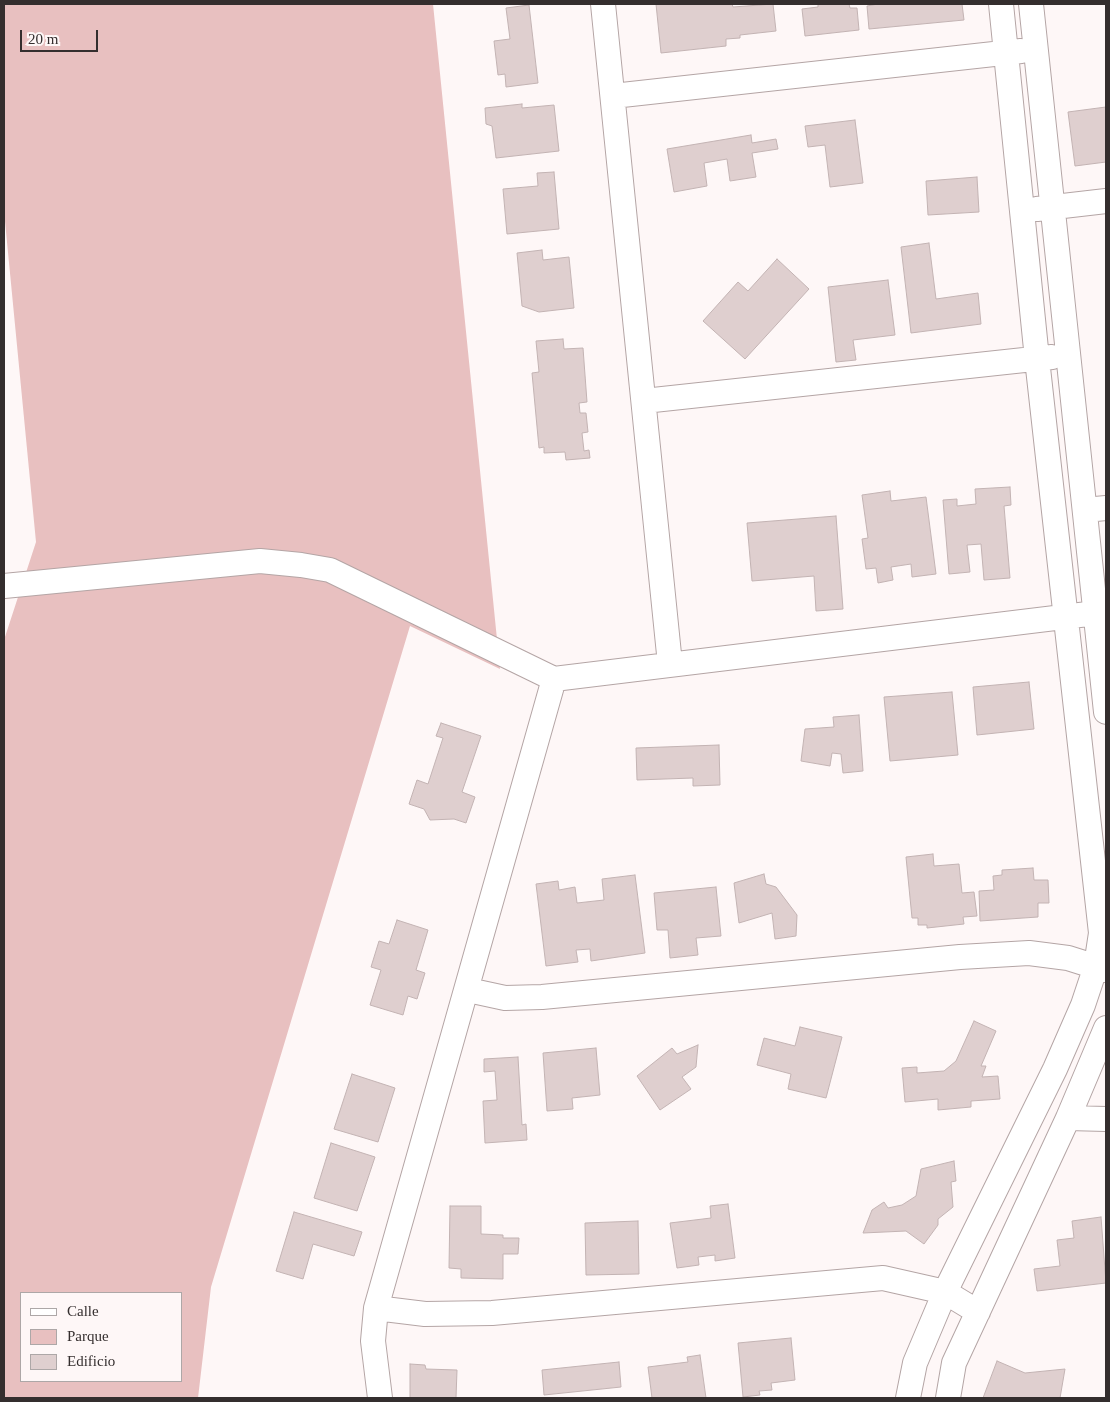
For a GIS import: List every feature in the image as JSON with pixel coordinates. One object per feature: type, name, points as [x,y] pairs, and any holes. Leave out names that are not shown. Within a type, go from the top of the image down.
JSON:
[{"type":"street","points":[[603,4],[670,664]]},
{"type":"street","points":[[908,1398],[915,1363],[945,1292],[1055,1069],[1101,968],[1101,934],[1037,359],[1001,4]]},
{"type":"street","points":[[1031,4],[1068,356],[1096,509],[1096,613],[1106,712]]},
{"type":"street","points":[[613,96],[1036,49]]},
{"type":"street","points":[[1023,210],[1106,201]]},
{"type":"street","points":[[644,401],[1068,356]]},
{"type":"street","points":[[4,586],[260,562],[301,564],[330,570],[554,679],[1096,613]]},
{"type":"street","points":[[380,1398],[373,1341],[376,1308],[468,990],[554,679]]},
{"type":"street","points":[[468,990],[505,998],[542,997],[960,956],[1029,953],[1068,958],[1101,968]]},
{"type":"street","points":[[948,1398],[954,1363],[1068,1118],[1106,1028]]},
{"type":"street","points":[[1068,1118],[1106,1119]]},
{"type":"street","points":[[376,1308],[425,1314],[492,1313],[883,1278],[945,1292],[978,1312]]},
{"type":"green space","points":[[4,4],[433,4],[500,669],[410,626],[211,1287],[198,1398],[4,1398],[4,640],[36,542],[4,211]]},
{"type":"building","points":[[656,4],[732,4],[733,7],[773,4],[776,31],[740,35],[740,38],[726,39],[726,46],[661,53]]},
{"type":"building","points":[[818,4],[849,4],[850,8],[857,8],[859,30],[805,36],[802,9],[818,7]]},
{"type":"building","points":[[878,4],[962,4],[964,20],[869,29],[867,6]]},
{"type":"building","points":[[529,5],[538,83],[506,87],[505,74],[498,75],[494,41],[510,39],[506,8]]},
{"type":"building","points":[[522,104],[522,108],[554,105],[559,151],[496,158],[492,126],[486,124],[485,108]]},
{"type":"building","points":[[1106,107],[1106,162],[1075,166],[1068,112]]},
{"type":"building","points":[[855,120],[863,183],[830,187],[825,145],[808,147],[805,126]]},
{"type":"building","points":[[751,135],[752,143],[776,139],[778,149],[752,153],[756,177],[730,181],[727,159],[704,163],[707,186],[674,192],[667,149]]},
{"type":"building","points":[[554,172],[559,229],[507,234],[503,189],[538,186],[537,173]]},
{"type":"building","points":[[977,177],[979,212],[928,215],[926,181]]},
{"type":"building","points":[[929,243],[936,299],[978,293],[981,324],[911,333],[901,247]]},
{"type":"building","points":[[542,250],[543,260],[569,257],[574,308],[539,312],[522,306],[517,253]]},
{"type":"building","points":[[777,259],[809,289],[745,359],[703,321],[738,282],[748,291]]},
{"type":"building","points":[[888,280],[895,335],[853,340],[856,360],[836,362],[828,287]]},
{"type":"building","points":[[563,339],[564,349],[583,348],[587,402],[579,403],[580,413],[586,413],[588,432],[582,433],[584,451],[589,450],[590,458],[566,460],[565,452],[544,453],[544,447],[539,448],[532,373],[539,372],[536,341]]},
{"type":"building","points":[[1010,487],[1011,505],[1004,506],[1010,578],[984,580],[981,544],[967,545],[970,572],[949,574],[943,500],[957,499],[957,506],[976,504],[975,489]]},
{"type":"building","points":[[890,491],[891,501],[926,497],[936,574],[912,577],[911,564],[891,567],[893,580],[878,583],[876,568],[866,569],[862,539],[868,538],[862,495]]},
{"type":"building","points":[[836,516],[843,609],[816,611],[814,576],[752,581],[747,523]]},
{"type":"building","points":[[1029,682],[1034,729],[977,735],[973,687]]},
{"type":"building","points":[[952,692],[958,755],[890,761],[884,697]]},
{"type":"building","points":[[859,715],[863,771],[843,773],[841,754],[832,753],[830,766],[801,761],[805,729],[834,727],[833,717]]},
{"type":"building","points":[[441,723],[481,736],[462,792],[475,797],[466,823],[454,819],[430,820],[424,809],[409,804],[417,780],[428,784],[443,738],[436,736]]},
{"type":"building","points":[[719,745],[720,785],[693,786],[693,778],[637,780],[636,748]]},
{"type":"building","points":[[933,854],[934,866],[959,864],[962,893],[974,892],[977,916],[963,917],[964,924],[927,928],[927,925],[918,925],[918,918],[912,918],[906,857]]},
{"type":"building","points":[[1033,868],[1034,880],[1048,880],[1049,903],[1038,903],[1038,917],[980,921],[979,891],[994,890],[993,876],[1002,875],[1002,870]]},
{"type":"building","points":[[764,874],[766,884],[776,887],[797,915],[796,936],[775,939],[772,913],[739,923],[734,883]]},
{"type":"building","points":[[635,875],[645,953],[591,961],[590,949],[576,950],[578,962],[546,966],[536,884],[558,881],[559,890],[575,887],[577,903],[604,900],[602,879]]},
{"type":"building","points":[[716,887],[721,936],[696,938],[698,955],[670,958],[668,930],[657,930],[654,893]]},
{"type":"building","points":[[397,920],[428,930],[416,970],[425,973],[417,999],[408,996],[403,1015],[370,1005],[381,970],[371,967],[379,941],[389,944]]},
{"type":"building","points":[[974,1021],[996,1031],[981,1066],[986,1066],[982,1077],[998,1076],[1000,1099],[971,1101],[971,1107],[938,1110],[938,1099],[905,1102],[902,1068],[917,1067],[917,1073],[944,1071],[956,1061]]},
{"type":"building","points":[[800,1027],[842,1037],[826,1098],[788,1089],[791,1074],[757,1065],[764,1038],[795,1046]]},
{"type":"building","points":[[698,1045],[696,1067],[682,1077],[691,1089],[660,1110],[637,1076],[672,1048],[677,1054]]},
{"type":"building","points":[[596,1048],[600,1095],[572,1098],[573,1109],[547,1111],[543,1053]]},
{"type":"building","points":[[518,1057],[522,1125],[526,1124],[527,1140],[485,1143],[483,1101],[497,1100],[495,1071],[484,1072],[484,1059]]},
{"type":"building","points":[[352,1074],[395,1088],[378,1142],[334,1129]]},
{"type":"building","points":[[331,1143],[375,1157],[357,1211],[314,1198]]},
{"type":"building","points":[[954,1161],[956,1181],[951,1182],[953,1207],[938,1219],[938,1225],[924,1244],[906,1231],[863,1233],[872,1210],[884,1202],[888,1208],[902,1205],[916,1196],[921,1169]]},
{"type":"building","points":[[728,1204],[735,1258],[715,1261],[715,1255],[698,1257],[699,1265],[677,1268],[670,1223],[711,1218],[710,1206]]},
{"type":"building","points":[[450,1206],[481,1206],[481,1234],[503,1235],[503,1238],[519,1238],[518,1254],[503,1254],[503,1279],[461,1278],[461,1269],[449,1268]]},
{"type":"building","points":[[294,1212],[362,1232],[354,1256],[313,1244],[303,1279],[276,1271]]},
{"type":"building","points":[[1101,1217],[1106,1283],[1037,1291],[1034,1269],[1060,1266],[1057,1240],[1074,1238],[1072,1221]]},
{"type":"building","points":[[638,1221],[639,1274],[586,1275],[585,1223]]},
{"type":"building","points":[[791,1338],[795,1380],[771,1383],[772,1390],[759,1391],[760,1395],[743,1397],[738,1343]]},
{"type":"building","points":[[700,1355],[706,1398],[652,1398],[648,1367],[688,1362],[687,1357]]},
{"type":"building","points":[[997,1361],[1025,1373],[1065,1369],[1060,1398],[983,1398]]},
{"type":"building","points":[[619,1362],[621,1387],[544,1395],[542,1370]]},
{"type":"building","points":[[410,1364],[425,1365],[426,1369],[457,1370],[456,1398],[410,1398]]}]
